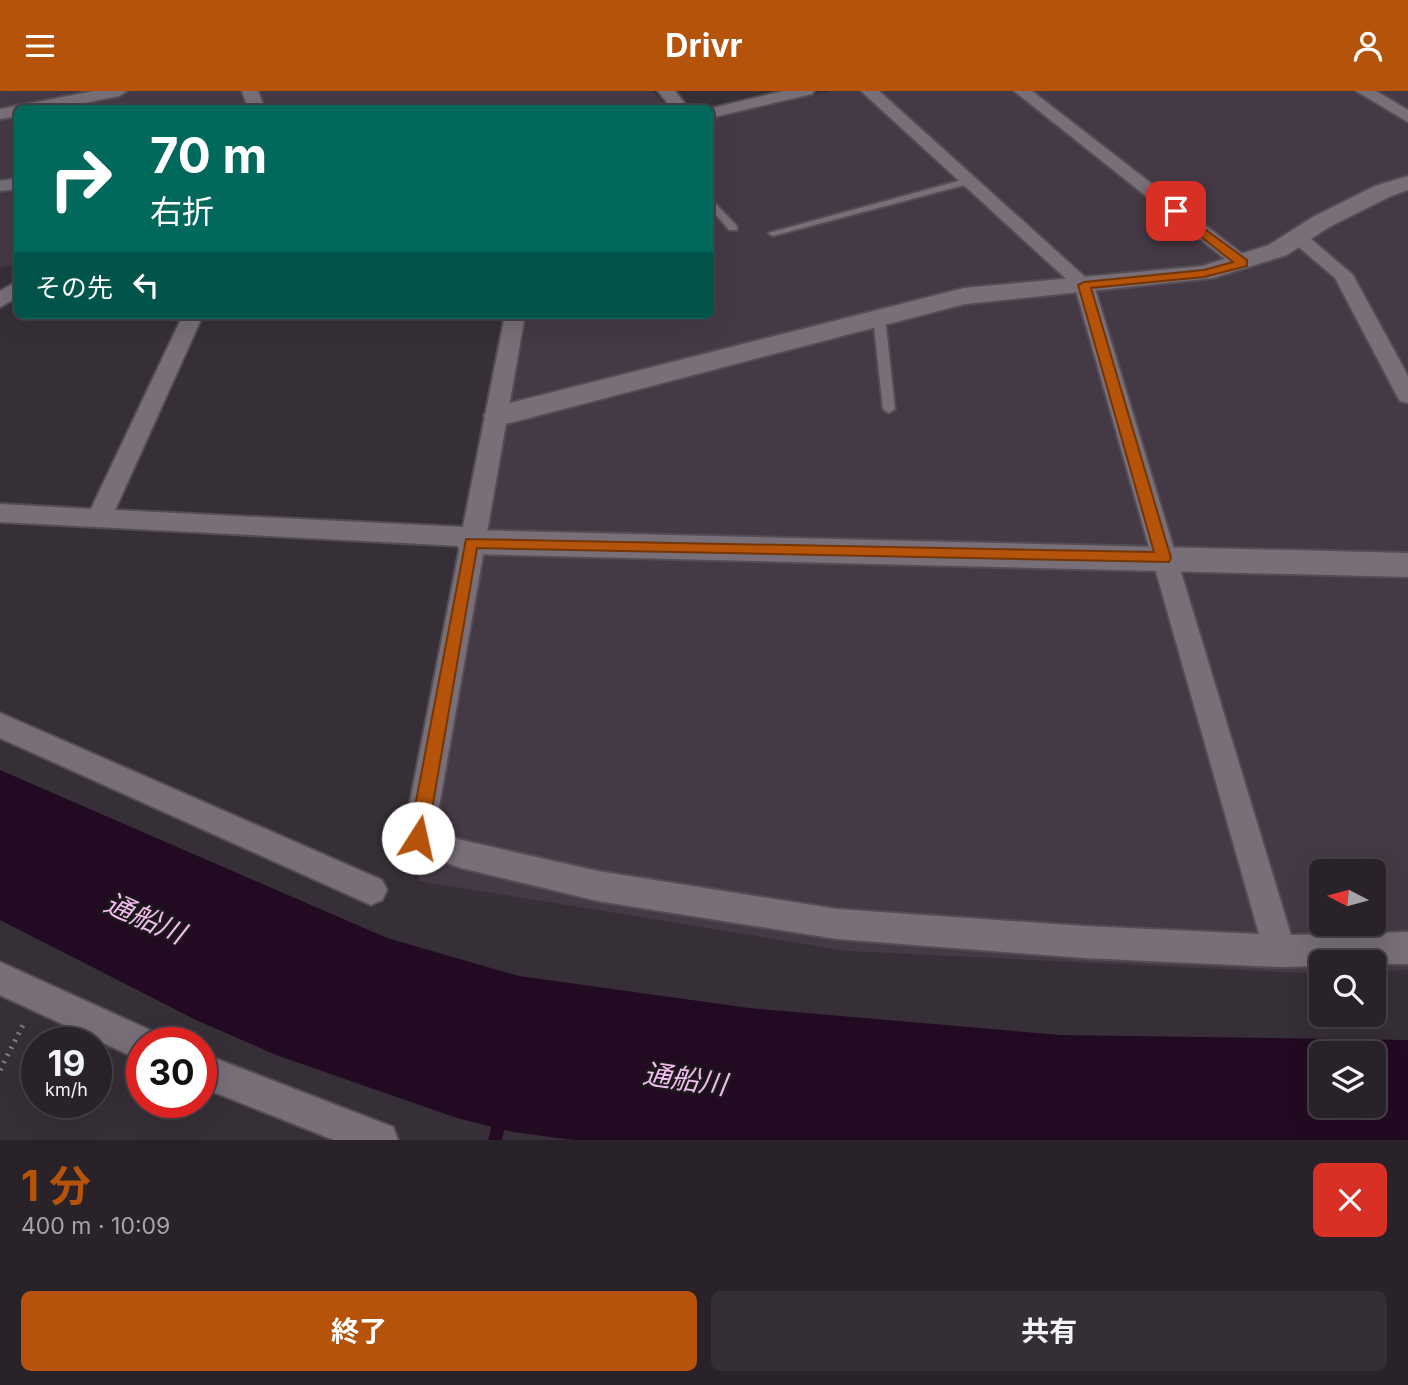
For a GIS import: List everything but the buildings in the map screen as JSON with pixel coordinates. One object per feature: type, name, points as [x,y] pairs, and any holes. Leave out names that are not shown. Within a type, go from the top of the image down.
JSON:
[{"type":"street","points":[[48,105],[119,91]]},
{"type":"street","points":[[666,91],[678,105]]},
{"type":"street","points":[[714,112],[806,91]]},
{"type":"street","points":[[869,91],[1084,285],[1280,951]]},
{"type":"street","points":[[1022,91],[1242,263]]},
{"type":"street","points":[[1364,91],[1408,117]]},
{"type":"street","points":[[498,416],[964,296],[1204,273],[1278,250],[1383,191],[1408,183]]},
{"type":"street","points":[[1297,237],[1343,275],[1408,396]]},
{"type":"street","points":[[0,301],[14,290]]},
{"type":"street","points":[[99,519],[191,319]]},
{"type":"street","points":[[514,319],[418,838],[461,854],[598,886],[837,924],[1084,942],[1280,951],[1408,948]]},
{"type":"street","points":[[0,513],[472,540],[1408,565]]},
{"type":"street","points":[[0,725],[371,890]]},
{"type":"street","points":[[0,978],[126,1037]]},
{"type":"street","points":[[217,1076],[380,1140]]},
{"type":"lane","points":[[773,233],[969,181]]},
{"type":"lane","points":[[714,206],[733,228]]},
{"type":"lane","points":[[879,317],[889,409]]},
{"type":"path","points":[[0,1070],[37,997]]},
{"type":"shaded area","points":[[0,91],[652,91],[665,105],[14,105],[14,265],[0,268]]},
{"type":"shaded area","points":[[832,91],[1408,91],[1408,970],[1386,971],[1386,950],[1309,950],[1309,973],[848,951],[419,881],[418,838],[521,319],[714,319],[714,118]]},
{"type":"water","name":"通船川","points":[[0,770],[387,938],[519,976],[749,1008],[1060,1035],[1408,1040],[1408,1140],[573,1140],[513,1132],[457,1118],[276,1055],[194,1019],[0,920]]},
{"type":"waterway","points":[[495,1140],[500,1117]]},
{"type":"route","points":[[418,838],[471,543],[1164,558],[1084,285],[1204,273],[1242,263],[1176,211]]}]
